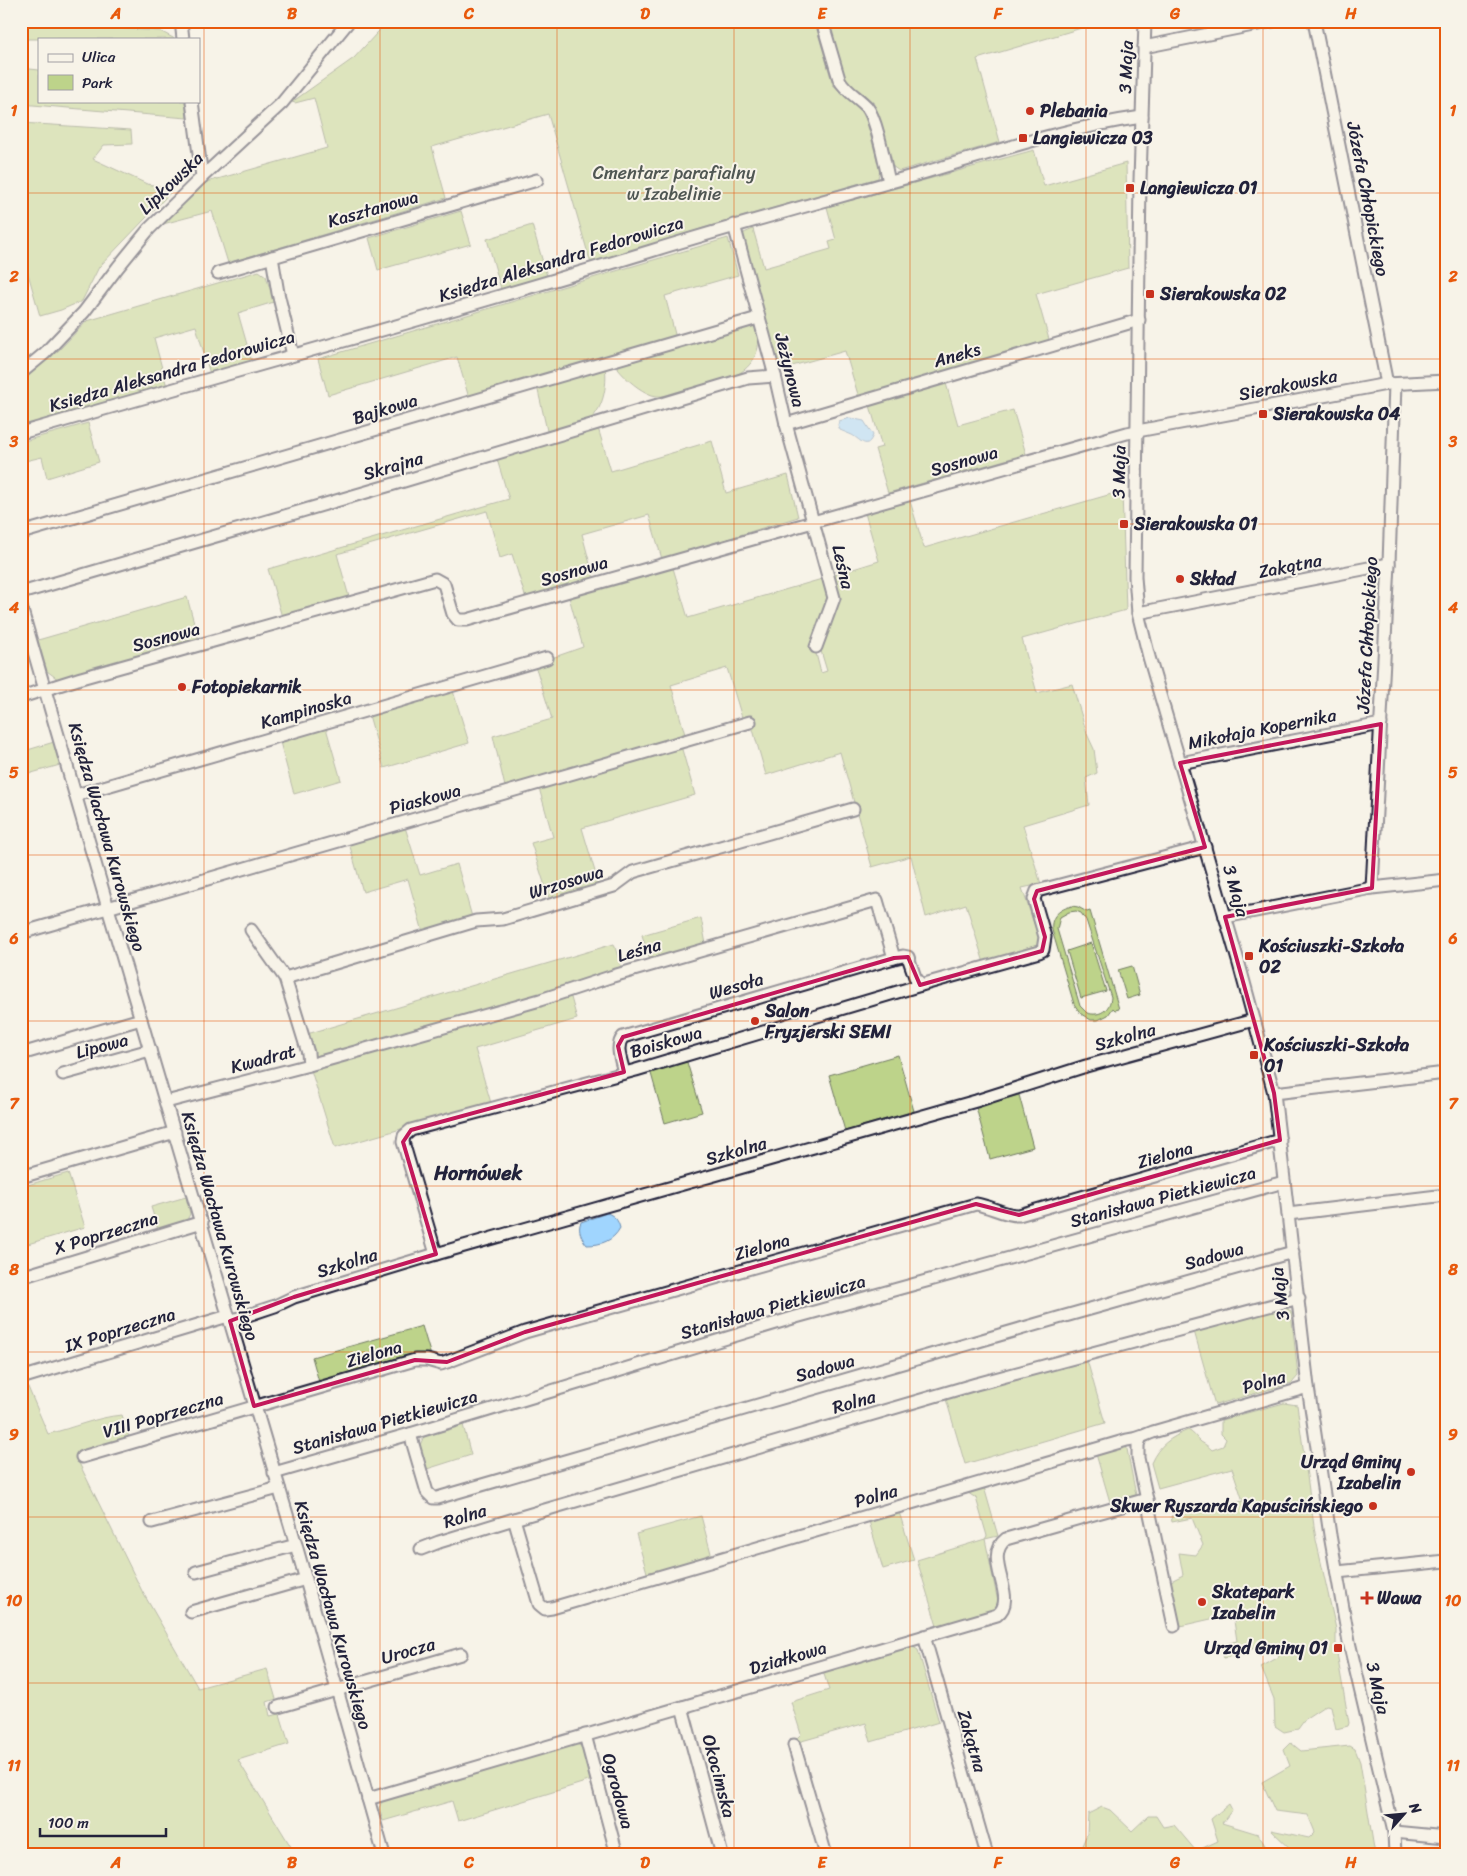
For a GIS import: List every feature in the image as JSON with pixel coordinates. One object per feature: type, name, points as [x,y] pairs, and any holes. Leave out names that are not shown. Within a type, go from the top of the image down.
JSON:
[{"type":"street","points":[[181,21],[183,38]]},
{"type":"street","name":"Lipkowska","points":[[21,373],[45,352],[84,312],[149,229],[282,103],[349,21]]},
{"type":"street","points":[[822,21],[839,79],[867,107],[872,117],[889,182]]},
{"type":"street","name":"3 Maja","points":[[1145,21],[1135,577],[1138,613],[1148,657],[1205,847],[1274,1093],[1308,1387],[1328,1528],[1350,1642],[1394,1832],[1395,1855]]},
{"type":"street","points":[[1144,47],[1273,21]]},
{"type":"street","name":"Józefa Chłopickiego","points":[[1314,21],[1391,384],[1396,398],[1372,888]]},
{"type":"street","points":[[192,102],[202,177]]},
{"type":"street","name":"Księdza Aleksandra Fedorowicza","points":[[21,433],[293,354],[504,296],[734,225],[1111,121],[1142,117]]},
{"type":"street","name":"Kasztanowa","points":[[218,273],[538,180]]},
{"type":"street","name":"Jeżynowa","points":[[734,225],[814,523]]},
{"type":"street","points":[[272,257],[278,293],[293,354]]},
{"type":"street","name":"Bajkowa","points":[[21,534],[758,318]]},
{"type":"street","name":"Aneks","points":[[786,424],[1139,320]]},
{"type":"street","name":"Skrajna","points":[[21,593],[748,378],[775,376]]},
{"type":"street","name":"Sierakowska","points":[[1138,432],[1391,384],[1446,381]]},
{"type":"street","name":"Sosnowa","points":[[45,690],[435,579],[444,584],[452,614],[458,620],[467,620],[1053,454],[1138,432]]},
{"type":"street","name":"Leśna","points":[[814,523],[834,598],[816,647]]},
{"type":"street","name":"Zakątna","points":[[1138,613],[1388,564]]},
{"type":"street","name":"Księdza Wacława Kurowskiego","points":[[21,607],[108,908],[202,1222],[278,1488],[296,1544],[384,1855]]},
{"type":"street","name":"Kampinoska","points":[[76,796],[546,658]]},
{"type":"street","points":[[21,697],[45,690]]},
{"type":"street","name":"Piaskowa","points":[[21,933],[750,722]]},
{"type":"street","name":"Mikołaja Kopernika","points":[[1180,763],[1381,724]]},
{"type":"street","name":"Wrzosowa","points":[[285,978],[476,921],[503,919],[614,886],[633,872],[853,809]]},
{"type":"street","name":"Boiskowa","points":[[436,1254],[402,1142],[404,1136],[411,1130],[636,1070],[921,984],[1039,952],[1043,950],[1045,937],[1034,899],[1037,891],[1205,847]]},
{"type":"street","points":[[1225,917],[1372,888],[1446,880]]},
{"type":"street","name":"Leśna","points":[[309,1065],[540,1000],[613,976],[877,900],[894,958]]},
{"type":"street","name":"Kwadrat","points":[[166,1102],[309,1065],[308,1053],[285,978],[251,930]]},
{"type":"street","points":[[894,958],[908,957],[915,977],[921,984]]},
{"type":"street","name":"Wesoła","points":[[624,1072],[618,1046],[620,1039],[623,1037],[894,958]]},
{"type":"street","points":[[21,1054],[141,1019]]},
{"type":"street","name":"Szkolna","points":[[229,1319],[275,1306],[294,1297],[436,1254],[976,1101],[1086,1066],[1254,1020]]},
{"type":"street","name":"Lipowa","points":[[63,1074],[150,1050]]},
{"type":"street","points":[[1274,1093],[1446,1073]]},
{"type":"street","points":[[21,1177],[175,1132]]},
{"type":"street","name":"Zielona","points":[[254,1406],[415,1360],[427,1360],[441,1364],[525,1332],[976,1204],[1019,1215],[1280,1140]]},
{"type":"street","name":"Stanisława Pietkiewicza","points":[[274,1473],[410,1434],[796,1317],[1284,1182]]},
{"type":"street","points":[[1288,1214],[1446,1195]]},
{"type":"street","name":"X Poprzeczna","points":[[21,1277],[202,1222]]},
{"type":"street","name":"Sadowa","points":[[410,1434],[427,1492],[433,1498],[438,1498],[1293,1252]]},
{"type":"street","name":"Rolna","points":[[421,1550],[438,1542],[514,1519],[976,1384],[1299,1298]]},
{"type":"street","name":"IX Poprzeczna","points":[[21,1378],[229,1319]]},
{"type":"street","name":"Polna","points":[[514,1519],[538,1604],[545,1609],[552,1608],[1127,1440],[1140,1439],[1144,1435],[1153,1432],[1308,1387]]},
{"type":"street","name":"VIII Poprzeczna","points":[[82,1457],[254,1406]]},
{"type":"street","points":[[1140,1439],[1138,1458],[1174,1626]]},
{"type":"street","points":[[152,1522],[278,1488]]},
{"type":"street","name":"Działkowa","points":[[368,1799],[997,1614],[1001,1611],[1004,1601],[996,1554],[1000,1543],[1006,1539],[1147,1499]]},
{"type":"street","points":[[196,1572],[296,1544]]},
{"type":"street","points":[[1337,1572],[1446,1561]]},
{"type":"street","points":[[191,1612],[306,1579]]},
{"type":"street","name":"Zakątna","points":[[924,1636],[987,1855]]},
{"type":"street","name":"Urocza","points":[[278,1707],[461,1654]]},
{"type":"street","name":"Okocimska","points":[[682,1707],[722,1855]]},
{"type":"street","name":"Ogrodowa","points":[[585,1736],[617,1855]]},
{"type":"street","points":[[794,1745],[826,1855]]},
{"type":"street","points":[[1394,1832],[1446,1837]]},
{"type":"highlighted area","points":[[1381,724],[1372,888],[1225,917],[1274,1093],[1280,1140],[1019,1215],[976,1204],[525,1332],[447,1362],[415,1360],[254,1406],[230,1321],[294,1297],[436,1254],[403,1142],[411,1130],[624,1072],[618,1046],[623,1037],[894,958],[908,957],[920,985],[1042,951],[1045,937],[1034,899],[1037,891],[1205,847],[1180,763]]},
{"type":"green space","name":"Cmentarz parafialny w Izabelinie","points":[[388,21],[812,21],[816,26],[833,85],[863,109],[880,170],[878,178],[703,228],[631,253],[591,264],[548,114],[432,147],[446,198],[228,263],[212,211],[163,224],[207,182],[327,148],[314,98],[295,103],[292,102],[354,58]]},
{"type":"green space","points":[[828,21],[1105,21],[977,59],[1000,142],[899,171],[892,166],[875,104],[844,79]]},
{"type":"green space","points":[[21,22],[160,31],[173,38],[38,38],[21,39]]},
{"type":"green space","points":[[21,68],[38,70],[38,102],[185,102],[187,118],[21,104]]},
{"type":"green space","points":[[21,123],[131,130],[132,144],[104,145],[93,159],[147,184],[170,188],[169,194],[99,267],[82,301],[40,316],[25,263],[21,264]]},
{"type":"green space","points":[[1034,150],[1044,186],[1126,163],[1128,268],[1036,294],[1050,343],[859,398],[845,351],[778,370],[741,240],[744,233],[753,229],[764,268],[831,249],[829,242],[836,240],[827,207]]},
{"type":"green space","points":[[461,211],[471,244],[378,270],[369,238]]},
{"type":"green space","points":[[532,225],[547,276],[501,289],[487,239]]},
{"type":"green space","points":[[728,238],[738,275],[665,296],[676,338],[469,398],[457,357],[328,395],[318,359]]},
{"type":"green space","points":[[259,271],[266,276],[274,302],[238,313],[252,362],[210,374],[196,326],[154,338],[167,387],[21,429],[21,378],[58,351],[87,321]]},
{"type":"green space","points":[[755,324],[758,344],[753,360],[747,367],[731,378],[672,395],[657,396],[638,388],[618,369],[619,362]]},
{"type":"green space","points":[[605,367],[606,382],[603,398],[591,419],[572,428],[548,435],[537,386]]},
{"type":"green space","points":[[945,380],[958,425],[1013,410],[1026,454],[888,493],[875,449],[882,447],[869,402]]},
{"type":"green space","points":[[88,423],[99,462],[47,478],[42,457],[21,462],[21,442]]},
{"type":"green space","points":[[598,428],[611,471],[712,441],[726,493],[788,475],[798,517],[662,559],[649,515],[582,534],[594,579],[526,599],[512,554],[500,558],[487,511],[337,554],[349,597],[282,617],[268,569],[509,499],[496,456]]},
{"type":"green space","points":[[1122,491],[1126,610],[1022,639],[1037,693],[1072,684],[1087,734],[1094,749],[1097,773],[1086,778],[1089,805],[1023,825],[1041,884],[1022,888],[1040,941],[1035,948],[984,963],[966,904],[926,917],[911,856],[872,867],[840,752],[766,775],[752,726],[743,721],[727,668],[671,685],[686,738],[681,746],[695,795],[582,828],[599,885],[550,901],[531,843],[553,837],[537,781],[506,791],[493,736],[552,719],[537,671],[534,667],[546,664],[549,659],[583,647],[569,597],[673,568],[688,618],[822,579],[828,600],[813,642],[821,673],[827,671],[821,651],[839,601],[831,576],[879,561],[865,513],[910,501],[924,548]]},
{"type":"green space","points":[[187,597],[199,641],[59,680],[47,671],[38,640]]},
{"type":"green space","points":[[453,691],[469,743],[384,768],[369,715]]},
{"type":"green space","points":[[326,728],[341,780],[294,794],[280,742]]},
{"type":"green space","points":[[54,742],[60,765],[21,776],[21,752]]},
{"type":"green space","points":[[405,827],[420,875],[457,864],[472,917],[423,932],[408,879],[363,892],[349,843]]},
{"type":"green space","points":[[1068,907],[1078,907],[1087,912],[1090,911],[1119,1009],[1115,1010],[1113,1008],[1108,1015],[1098,1020],[1091,1020],[1081,1014],[1074,1004],[1052,930],[1054,917]],"holes":[[[1076,911],[1081,913],[1086,920],[1111,997],[1109,1006],[1104,1011],[1096,1014],[1087,1013],[1080,1006],[1057,929],[1060,917],[1069,912]]]},
{"type":"green space","points":[[701,918],[706,944],[650,960],[642,935]]},
{"type":"green space","points":[[1091,943],[1106,991],[1081,998],[1067,951]]},
{"type":"green space","points":[[614,944],[622,970],[538,997],[320,1057],[313,1055],[307,1034]]},
{"type":"green space","points":[[1132,966],[1140,995],[1127,999],[1118,970]]},
{"type":"green space","points":[[570,994],[577,1019],[475,1049],[491,1103],[335,1148],[311,1070]]},
{"type":"green space","points":[[898,1055],[914,1111],[845,1131],[829,1075]]},
{"type":"green space","points":[[686,1059],[702,1112],[665,1123],[650,1070]]},
{"type":"green space","points":[[1019,1095],[1033,1147],[990,1159],[976,1107]]},
{"type":"green space","points":[[68,1173],[85,1227],[21,1246],[21,1187]]},
{"type":"green space","points":[[186,1197],[190,1214],[186,1222],[158,1230],[151,1207]]},
{"type":"green space","points":[[1283,1306],[1291,1311],[1298,1376],[1292,1383],[1215,1405],[1194,1331]]},
{"type":"green space","points":[[422,1326],[431,1356],[401,1358],[319,1382],[312,1357]]},
{"type":"green space","points":[[1087,1360],[1105,1423],[965,1464],[946,1399]]},
{"type":"green space","points":[[25,1380],[48,1434],[94,1420],[122,1415],[130,1440],[77,1456],[78,1461],[142,1591],[198,1688],[267,1669],[276,1699],[267,1702],[270,1716],[280,1714],[289,1744],[238,1760],[296,1855],[21,1855],[21,1381]]},
{"type":"green space","points":[[1284,1403],[1297,1405],[1316,1540],[1336,1629],[1336,1648],[1349,1723],[1348,1726],[1336,1729],[1331,1706],[1326,1705],[1306,1718],[1298,1729],[1284,1732],[1275,1726],[1274,1699],[1261,1667],[1279,1657],[1275,1643],[1261,1644],[1243,1654],[1223,1658],[1221,1645],[1237,1641],[1233,1614],[1180,1626],[1171,1581],[1183,1575],[1179,1553],[1196,1555],[1203,1545],[1192,1518],[1172,1522],[1171,1516],[1243,1501],[1232,1468],[1158,1488],[1151,1463],[1158,1451],[1166,1443],[1188,1430],[1212,1450],[1223,1446],[1226,1439],[1221,1434],[1221,1420]]},
{"type":"green space","points":[[463,1425],[471,1455],[427,1469],[420,1445],[424,1436]]},
{"type":"green space","points":[[1126,1444],[1136,1495],[1110,1502],[1096,1454]]},
{"type":"green space","points":[[984,1487],[998,1536],[985,1539],[987,1536],[976,1498],[968,1493]]},
{"type":"green space","points":[[899,1512],[914,1560],[883,1569],[869,1521]]},
{"type":"green space","points":[[701,1516],[712,1557],[648,1576],[636,1534]]},
{"type":"green space","points":[[985,1539],[998,1602],[995,1609],[937,1626],[917,1560]]},
{"type":"green space","points":[[910,1645],[918,1650],[939,1722],[871,1742],[866,1723],[798,1742],[796,1739],[801,1734],[791,1702],[829,1690],[823,1671]]},
{"type":"green space","points":[[1291,1743],[1301,1751],[1350,1746],[1355,1749],[1360,1762],[1375,1855],[1294,1855],[1295,1853],[1271,1830],[1309,1838],[1315,1832],[1308,1815],[1275,1811],[1262,1782],[1290,1766],[1284,1750]]},
{"type":"green space","points":[[576,1744],[583,1747],[592,1780],[458,1821],[452,1801],[383,1821],[379,1808],[383,1799]]},
{"type":"green space","points":[[1229,1804],[1232,1810],[1222,1823],[1258,1834],[1271,1855],[1078,1855],[1087,1834],[1088,1814],[1102,1807],[1110,1810],[1132,1831],[1148,1816],[1156,1816],[1163,1827],[1174,1825],[1196,1851],[1218,1841],[1211,1819]]},
{"type":"water","points":[[850,418],[864,421],[873,435],[871,440],[864,443],[840,430],[839,421]]},
{"type":"water","points":[[607,1213],[616,1219],[620,1228],[610,1239],[597,1244],[587,1245],[580,1231],[581,1222]]},
{"type":"place","name":"Plebania","points":[[1030,111]]},
{"type":"place","name":"Langiewicza 03","points":[[1023,138]]},
{"type":"place","name":"Langiewicza 01","points":[[1130,188]]},
{"type":"place","name":"Sierakowska 02","points":[[1150,294]]},
{"type":"place","name":"Sierakowska 04","points":[[1263,414]]},
{"type":"place","name":"Sierakowska 01","points":[[1124,524]]},
{"type":"place","name":"Skład","points":[[1180,579]]},
{"type":"place","name":"Fotopiekarnik","points":[[182,687]]},
{"type":"place","name":"Kościuszki-Szkoła 02","points":[[1249,956]]},
{"type":"place","name":"Salon Fryzjerski SEMI","points":[[755,1021]]},
{"type":"place","name":"Kościuszki-Szkoła 01","points":[[1254,1055]]},
{"type":"place","name":"Urząd Gminy Izabelin","points":[[1411,1472]]},
{"type":"place","name":"Skwer Ryszarda Kapuścińskiego","points":[[1373,1506]]},
{"type":"place","name":"Wawa","points":[[1367,1598]]},
{"type":"place","name":"Skatepark Izabelin","points":[[1202,1602]]},
{"type":"place","name":"Urząd Gminy 01","points":[[1338,1648]]},
{"type":"district","name":"Hornówek","points":[[478,1173]]}]
